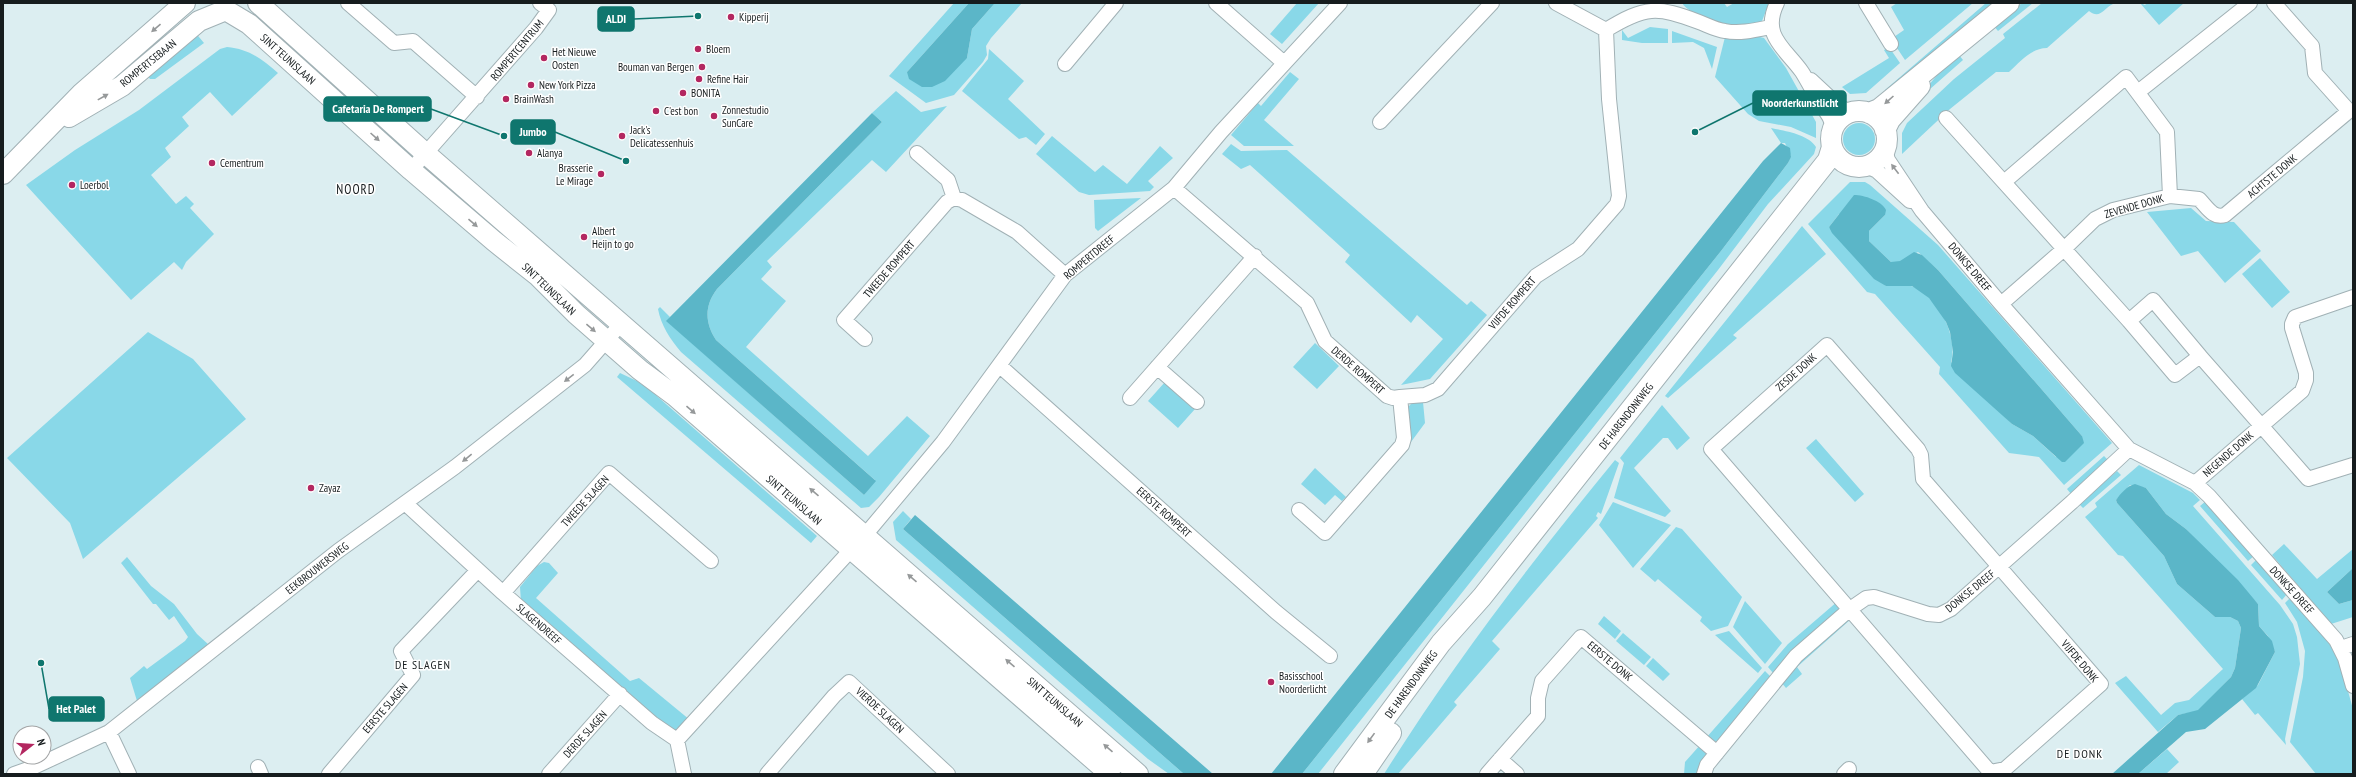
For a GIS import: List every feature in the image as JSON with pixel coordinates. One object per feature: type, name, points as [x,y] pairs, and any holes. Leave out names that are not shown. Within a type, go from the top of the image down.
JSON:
[{"type":"street","name":"ROMPERTSEBAAN","points":[[3,174],[82,93],[185,3]]},
{"type":"street","name":"SINT TEUNISLAAN","points":[[258,3],[426,154],[622,324],[1110,774]]},
{"type":"street","points":[[348,3],[394,43],[412,41],[476,97]]},
{"type":"street","name":"ROMPERTCENTRUM","points":[[411,170],[545,16],[549,10],[540,3]]},
{"type":"street","points":[[1064,64],[1116,3]]},
{"type":"street","points":[[1216,3],[1284,63]]},
{"type":"street","name":"ROMPERTDREEF","points":[[857,542],[943,442],[1065,275],[1174,188],[1284,63],[1340,3]]},
{"type":"street","points":[[1380,122],[1492,3]]},
{"type":"street","points":[[1556,3],[1606,30],[1628,16],[1654,9],[1670,11],[1725,31],[1746,32],[1771,28]]},
{"type":"street","points":[[1777,3],[1772,14],[1771,28],[1776,41],[1802,72],[1840,107],[1879,120],[1885,139]]},
{"type":"street","points":[[1866,3],[1891,44]]},
{"type":"street","points":[[1832,138],[1840,119],[1879,109],[2010,3]]},
{"type":"street","points":[[2138,92],[2184,58],[2250,3]]},
{"type":"street","name":"ACHTSTE DONK","points":[[2170,196],[2199,199],[2214,216],[2219,217],[2225,215],[2349,111],[2315,73],[2312,46],[2274,3]]},
{"type":"street","name":"ROMPERTSEBAAN","points":[[34,141],[89,104],[122,86],[199,21],[225,7]]},
{"type":"street","name":"SINT TEUNISLAAN","points":[[225,7],[249,24],[411,170],[494,242],[538,276],[576,314],[607,341],[857,542],[1138,774]]},
{"type":"street","name":"VIJFDE ROMPERT","points":[[1400,397],[1425,395],[1438,389],[1536,276],[1578,249],[1617,204],[1619,196],[1609,99],[1606,30]]},
{"type":"street","points":[[1802,72],[1830,116],[1832,138],[1840,159],[1859,166],[1878,160],[1890,120],[1911,98],[1941,59]]},
{"type":"street","points":[[2004,182],[2126,77],[2167,132],[2170,196]]},
{"type":"street","points":[[1946,118],[2175,375],[2200,356]]},
{"type":"street","name":"DE HARENDONKWEG","points":[[1344,774],[1441,644],[1482,597],[1771,235],[1828,160],[1832,138]]},
{"type":"street","name":"DONKSE DREEF","points":[[1885,139],[1888,160],[1922,211],[2001,304],[2129,449],[2194,483],[2209,496],[2296,594],[2347,646],[2353,686]]},
{"type":"street","points":[[917,153],[948,180],[954,198],[962,200],[1017,232],[1065,275]]},
{"type":"street","name":"DONKSE DREEF","points":[[1859,166],[1877,171],[1922,211]]},
{"type":"street","name":"DE HARENDONKWEG","points":[[1771,235],[1839,170],[1859,166]]},
{"type":"street","name":"DERDE ROMPERT","points":[[1174,188],[1255,256],[1307,303],[1325,341],[1387,396],[1393,398],[1400,397]]},
{"type":"street","name":"ZEVENDE DONK","points":[[2001,304],[2064,249],[2095,219],[2113,210],[2170,196]]},
{"type":"street","name":"TWEEDE ROMPERT","points":[[865,340],[844,320],[947,202],[954,198]]},
{"type":"street","points":[[1130,398],[1255,256]]},
{"type":"street","name":"NEGENDE DONK","points":[[2194,483],[2302,391],[2306,373],[2292,324],[2295,317],[2353,298]]},
{"type":"street","points":[[2128,321],[2152,300],[2261,426]]},
{"type":"street","name":"EEKBROUWERSWEG","points":[[14,774],[34,767],[109,732],[338,551],[449,472],[586,365],[622,324]]},
{"type":"street","name":"ZESDE DONK","points":[[1850,609],[1711,448],[1827,345],[1918,449],[1921,455],[1923,479],[1999,567]]},
{"type":"street","name":"EERSTE ROMPERT","points":[[1000,366],[1276,612],[1330,656]]},
{"type":"street","points":[[1157,367],[1197,402]]},
{"type":"street","points":[[1299,510],[1325,533],[1402,445],[1404,438],[1400,397]]},
{"type":"street","name":"NEGENDE DONK","points":[[2261,426],[2308,479],[2353,465]]},
{"type":"street","name":"DONKSE DREEF","points":[[1704,774],[1707,765],[1796,656],[1850,609],[1866,598],[1874,597],[1928,614],[1939,615],[1951,609],[2129,449]]},
{"type":"street","name":"TWEEDE SLAGEN","points":[[503,593],[609,473],[711,561]]},
{"type":"street","name":"SLAGENDREEF","points":[[405,503],[503,593],[652,723],[677,740]]},
{"type":"street","points":[[684,774],[677,740],[857,542]]},
{"type":"street","name":"VIJFDE DONK","points":[[1850,609],[1989,773],[2005,769],[2101,684],[1999,567]]},
{"type":"street","name":"EERSTE SLAGEN","points":[[329,774],[413,675],[401,651],[478,570]]},
{"type":"street","name":"DE HARENDONKWEG","points":[[1363,774],[1482,597]]},
{"type":"street","name":"EERSTE DONK","points":[[1487,774],[1538,716],[1538,698],[1542,681],[1581,637],[1717,753]]},
{"type":"street","name":"VIERDE SLAGEN","points":[[767,774],[834,696],[849,682],[948,774]]},
{"type":"street","name":"DERDE SLAGEN","points":[[549,774],[620,694]]},
{"type":"street","points":[[109,732],[129,774]]},
{"type":"street","points":[[1500,759],[1517,774]]},
{"type":"shaded area","points":[[954,3],[969,3],[907,72],[967,58],[972,29],[995,3],[1022,3],[991,38],[986,46],[987,55],[983,62],[954,95],[926,103],[889,76]]},
{"type":"shaded area","points":[[969,3],[995,3],[972,29],[967,58],[945,81],[932,87],[922,87],[909,79],[907,72]]},
{"type":"shaded area","points":[[1297,3],[1319,3],[1282,44],[1270,34]]},
{"type":"shaded area","points":[[1682,3],[1724,3],[1727,7],[1734,3],[1769,3],[1762,21],[1752,26],[1741,26],[1722,23],[1702,17],[1694,13]]},
{"type":"shaded area","points":[[1897,3],[1973,3],[1905,60],[1891,39],[1904,30],[1891,7]]},
{"type":"shaded area","points":[[1986,3],[1997,3],[1889,95],[1885,90]]},
{"type":"shaded area","points":[[2022,3],[2033,3],[1998,31],[1993,25]]},
{"type":"shaded area","points":[[2042,3],[2119,3],[2113,4],[2099,14],[2089,11],[2047,48],[2036,50],[2031,53],[2009,72],[1996,72],[1950,109],[1902,154],[1902,133],[1907,123],[1954,79],[2005,38],[2003,34]]},
{"type":"shaded area","points":[[2140,3],[2145,5],[2147,3],[2184,3],[2159,25]]},
{"type":"shaded area","points":[[269,21],[409,151],[402,148],[261,28]]},
{"type":"shaded area","points":[[1650,27],[1668,29],[1668,43],[1642,43],[1622,40],[1622,30],[1628,38]]},
{"type":"shaded area","points":[[194,31],[204,43],[155,79],[150,79],[145,73]]},
{"type":"shaded area","points":[[1672,31],[1717,47],[1712,69],[1704,48],[1693,42],[1672,43]]},
{"type":"shaded area","points":[[1756,36],[1764,38],[1786,68],[1816,122],[1816,138],[1791,127],[1759,121],[1748,114],[1715,77],[1725,37]]},
{"type":"shaded area","points":[[227,47],[249,52],[278,73],[232,116],[210,92],[182,117],[189,126],[165,148],[171,157],[151,175],[176,204],[186,196],[194,204],[190,208],[214,234],[186,262],[182,270],[174,262],[131,300],[26,185],[75,150],[139,110],[220,49]]},
{"type":"shaded area","points":[[1889,47],[1900,63],[1866,93],[1850,94],[1842,87],[1889,58],[1884,50]]},
{"type":"shaded area","points":[[989,49],[1024,81],[1008,99],[1045,134],[1036,145],[1026,137],[1019,139],[962,91],[988,59]]},
{"type":"shaded area","points":[[1959,55],[1963,60],[1913,104],[1938,74]]},
{"type":"shaded area","points":[[1290,72],[1299,79],[1264,120],[1294,146],[1244,146],[1231,135],[1258,103],[1261,106]]},
{"type":"shaded area","points":[[896,91],[921,112],[947,106],[886,172],[872,160],[767,261],[772,267],[761,279],[786,301],[746,347],[868,456],[907,416],[930,436],[879,497],[869,507],[861,508],[681,352],[666,332],[658,309],[660,307],[670,317],[667,321],[864,495],[875,480],[716,340],[712,334],[708,321],[708,308],[717,289],[882,122],[872,113]]},
{"type":"shaded area","points":[[872,113],[882,122],[717,289],[708,308],[708,321],[712,334],[716,340],[876,481],[864,495],[666,321]]},
{"type":"shaded area","points":[[1856,123],[1862,123],[1872,130],[1875,139],[1874,145],[1868,152],[1862,155],[1856,155],[1846,148],[1843,142],[1843,136],[1850,126]]},
{"type":"shaded area","points":[[1771,128],[1796,134],[1808,139],[1816,147],[1814,154],[1768,204],[1718,270],[1318,774],[1302,774],[1721,251],[1788,163],[1791,156],[1785,143],[1781,143]]},
{"type":"shaded area","points":[[1052,136],[1095,172],[1103,165],[1127,184],[1160,146],[1173,158],[1148,181],[1154,187],[1150,191],[1089,195],[1079,192],[1036,154]]},
{"type":"shaded area","points":[[1781,143],[1790,148],[1791,157],[1788,163],[1721,251],[1302,774],[1271,774],[1763,161]]},
{"type":"shaded area","points":[[1231,144],[1241,151],[1287,150],[1467,305],[1471,301],[1487,315],[1430,379],[1401,385],[1443,339],[1417,315],[1411,323],[1345,262],[1350,255],[1250,165],[1241,169],[1222,154]]},
{"type":"shaded area","points":[[1850,182],[1865,182],[1870,185],[1938,245],[2112,443],[2064,485],[2039,457],[2009,453],[1939,374],[1940,367],[1875,294],[1867,292],[1808,224]],"holes":[[[1839,214],[1885,215],[1869,231],[1869,241],[1891,262],[1900,262],[1918,252],[1938,270],[2082,436],[2056,457],[2033,436],[2012,424],[1951,362],[1952,341],[1949,330],[1939,309],[1931,300],[1923,292],[1911,286],[1886,286],[1829,227]]]},
{"type":"shaded area","points":[[1854,195],[1863,196],[1877,201],[1886,210],[1885,215],[1869,231],[1869,241],[1891,262],[1900,261],[1914,252],[1922,255],[1938,270],[2082,436],[2084,443],[2065,462],[2062,462],[2033,436],[2012,424],[1955,373],[1951,366],[1953,352],[1950,332],[1946,322],[1929,298],[1912,286],[1886,286],[1874,279],[1832,233],[1829,227]]},
{"type":"shaded area","points":[[1141,198],[1098,231],[1095,228],[1094,200]]},
{"type":"shaded area","points":[[2191,208],[2206,221],[2234,222],[2261,251],[2225,283],[2198,251],[2181,256],[2147,212]]},
{"type":"shaded area","points":[[1802,226],[1826,254],[1733,335],[1737,338],[1668,398],[1665,396]]},
{"type":"shaded area","points":[[2260,258],[2290,292],[2272,308],[2242,274]]},
{"type":"shaded area","points":[[148,332],[193,359],[246,419],[83,559],[70,523],[7,458]]},
{"type":"shaded area","points":[[1315,343],[1339,366],[1317,389],[1293,367]]},
{"type":"shaded area","points":[[620,373],[637,381],[650,390],[817,536],[811,543],[617,377]]},
{"type":"shaded area","points":[[1165,382],[1195,409],[1178,428],[1148,401]]},
{"type":"shaded area","points":[[1423,402],[1425,423],[1411,442],[1408,407],[1412,403]]},
{"type":"shaded area","points":[[1662,405],[1690,438],[1677,450],[1668,438],[1663,438],[1634,468],[1671,511],[1665,517],[1614,498],[1624,463],[1620,458]]},
{"type":"shaded area","points":[[1816,439],[1864,494],[1855,502],[1806,448]]},
{"type":"shaded area","points":[[2104,456],[2109,461],[2071,494],[2067,489]]},
{"type":"shaded area","points":[[1615,460],[1619,463],[1601,514],[1598,512],[1596,516],[1598,518],[1492,641],[1500,649],[1454,702],[1457,705],[1398,774],[1384,774],[1410,733],[1494,614]]},
{"type":"shaded area","points":[[2139,465],[2193,493],[2200,500],[2193,506],[2280,605],[2293,624],[2297,637],[2300,664],[2285,739],[2286,745],[2258,713],[2255,715],[2242,699],[2258,685],[2275,652],[2268,636],[2259,626],[2258,604],[2186,529],[2166,514],[2146,488],[2130,485],[2116,500],[2117,503],[2164,556],[2177,584],[2215,617],[2230,617],[2238,621],[2241,628],[2235,668],[2231,677],[2198,711],[2178,715],[2158,732],[2115,683],[2126,676],[2161,715],[2175,703],[2189,700],[2223,669],[2123,556],[2118,555],[2085,517],[2097,507],[2095,503]]},
{"type":"shaded area","points":[[1315,468],[1346,497],[1342,501],[1335,495],[1325,505],[1301,484]]},
{"type":"shaded area","points":[[2117,471],[2121,475],[2083,508],[2079,504]]},
{"type":"shaded area","points":[[2135,484],[2146,488],[2166,514],[2186,529],[2238,580],[2258,604],[2259,626],[2272,641],[2275,652],[2256,688],[2205,729],[2186,732],[2138,774],[2112,774],[2178,715],[2198,710],[2231,677],[2235,668],[2241,628],[2238,621],[2230,617],[2215,617],[2177,584],[2164,556],[2117,503],[2116,500],[2122,492],[2129,486]]},
{"type":"shaded area","points":[[2206,501],[2254,556],[2248,561],[2200,506]]},
{"type":"shaded area","points":[[1613,502],[1671,525],[1633,568],[1599,525]]},
{"type":"shaded area","points":[[903,511],[911,519],[903,529],[1184,774],[1169,774],[1148,759],[896,540],[893,522]]},
{"type":"shaded area","points":[[915,515],[1213,774],[1184,774],[903,529]]},
{"type":"shaded area","points":[[1676,527],[1682,529],[1742,597],[1728,626],[1711,631],[1700,621],[1702,617],[1658,579],[1655,582],[1640,569]]},
{"type":"shaded area","points":[[2284,544],[2317,579],[2353,549],[2353,568],[2327,592],[2339,604],[2353,600],[2353,617],[2331,624],[2272,555]]},
{"type":"shaded area","points":[[127,557],[151,586],[174,604],[197,634],[209,645],[137,701],[130,678],[144,666],[147,669],[185,641],[188,637],[174,616],[169,620],[156,604],[153,604],[121,563]]},
{"type":"shaded area","points":[[2257,559],[2287,594],[2282,600],[2251,565]]},
{"type":"shaded area","points":[[544,562],[549,563],[558,573],[536,598],[630,681],[639,678],[690,720],[677,732],[651,715],[521,602],[520,587],[537,566]]},
{"type":"shaded area","points":[[2353,568],[2353,600],[2339,604],[2327,592]]},
{"type":"shaded area","points":[[2290,598],[2329,643],[2339,659],[2353,709],[2353,774],[2316,774],[2290,742],[2303,677],[2305,651],[2297,622],[2285,603]]},
{"type":"shaded area","points":[[1745,601],[1782,643],[1765,664],[1733,627]]},
{"type":"shaded area","points":[[1838,601],[1840,608],[1838,611],[1788,656],[1773,673],[1768,667],[1788,644]]},
{"type":"shaded area","points":[[1604,616],[1621,631],[1615,639],[1598,624]]},
{"type":"shaded area","points":[[1848,619],[1851,619],[1797,667],[1802,674],[1786,688],[1781,682],[1798,662]]},
{"type":"shaded area","points":[[1729,631],[1762,668],[1758,673],[1715,635]]},
{"type":"shaded area","points":[[1623,633],[1651,657],[1644,665],[1616,641]]},
{"type":"shaded area","points":[[1653,658],[1670,674],[1663,681],[1646,666]]},
{"type":"shaded area","points":[[1765,671],[1770,676],[1719,740],[1713,742],[1706,738]]},
{"type":"shaded area","points":[[1701,744],[1708,753],[1698,774],[1684,774],[1685,762]]},
{"type":"shaded area","points":[[2167,749],[2179,762],[2166,774],[2138,774]]},
{"type":"place","name":"ALDI","points":[[698,16]]},
{"type":"place","name":"Kipperij","points":[[731,17]]},
{"type":"place","name":"Bloem","points":[[698,49]]},
{"type":"place","name":"Het Nieuwe Oosten","points":[[544,58]]},
{"type":"place","name":"Bouman van Bergen","points":[[702,67]]},
{"type":"place","name":"Refine Hair","points":[[699,79]]},
{"type":"place","name":"New York Pizza","points":[[531,85]]},
{"type":"place","name":"BONITA","points":[[683,93]]},
{"type":"place","name":"BrainWash","points":[[506,99]]},
{"type":"place","name":"C'est bon","points":[[656,111]]},
{"type":"place","name":"Zonnestudio SunCare","points":[[714,116]]},
{"type":"place","name":"Noorderkunstlicht","points":[[1695,132]]},
{"type":"place","name":"Cafetaria De Rompert","points":[[504,136]]},
{"type":"place","name":"Jack's Delicatessenhuis","points":[[622,136]]},
{"type":"place","name":"Alanya","points":[[529,153]]},
{"type":"place","name":"Jumbo","points":[[626,161]]},
{"type":"place","name":"Cementrum","points":[[212,163]]},
{"type":"place","name":"Brasserie Le Mirage","points":[[601,174]]},
{"type":"place","name":"Loerbol","points":[[72,185]]},
{"type":"place","name":"Albert Heijn to go","points":[[584,237]]},
{"type":"place","name":"Zayaz","points":[[311,488]]},
{"type":"place","name":"Het Palet","points":[[41,663]]},
{"type":"place","name":"Basisschool Noorderlicht","points":[[1271,682]]},
{"type":"district","name":"NOORD","points":[[356,189]]},
{"type":"district","name":"DE SLAGEN","points":[[423,665]]},
{"type":"district","name":"DE DONK","points":[[2080,754]]}]
